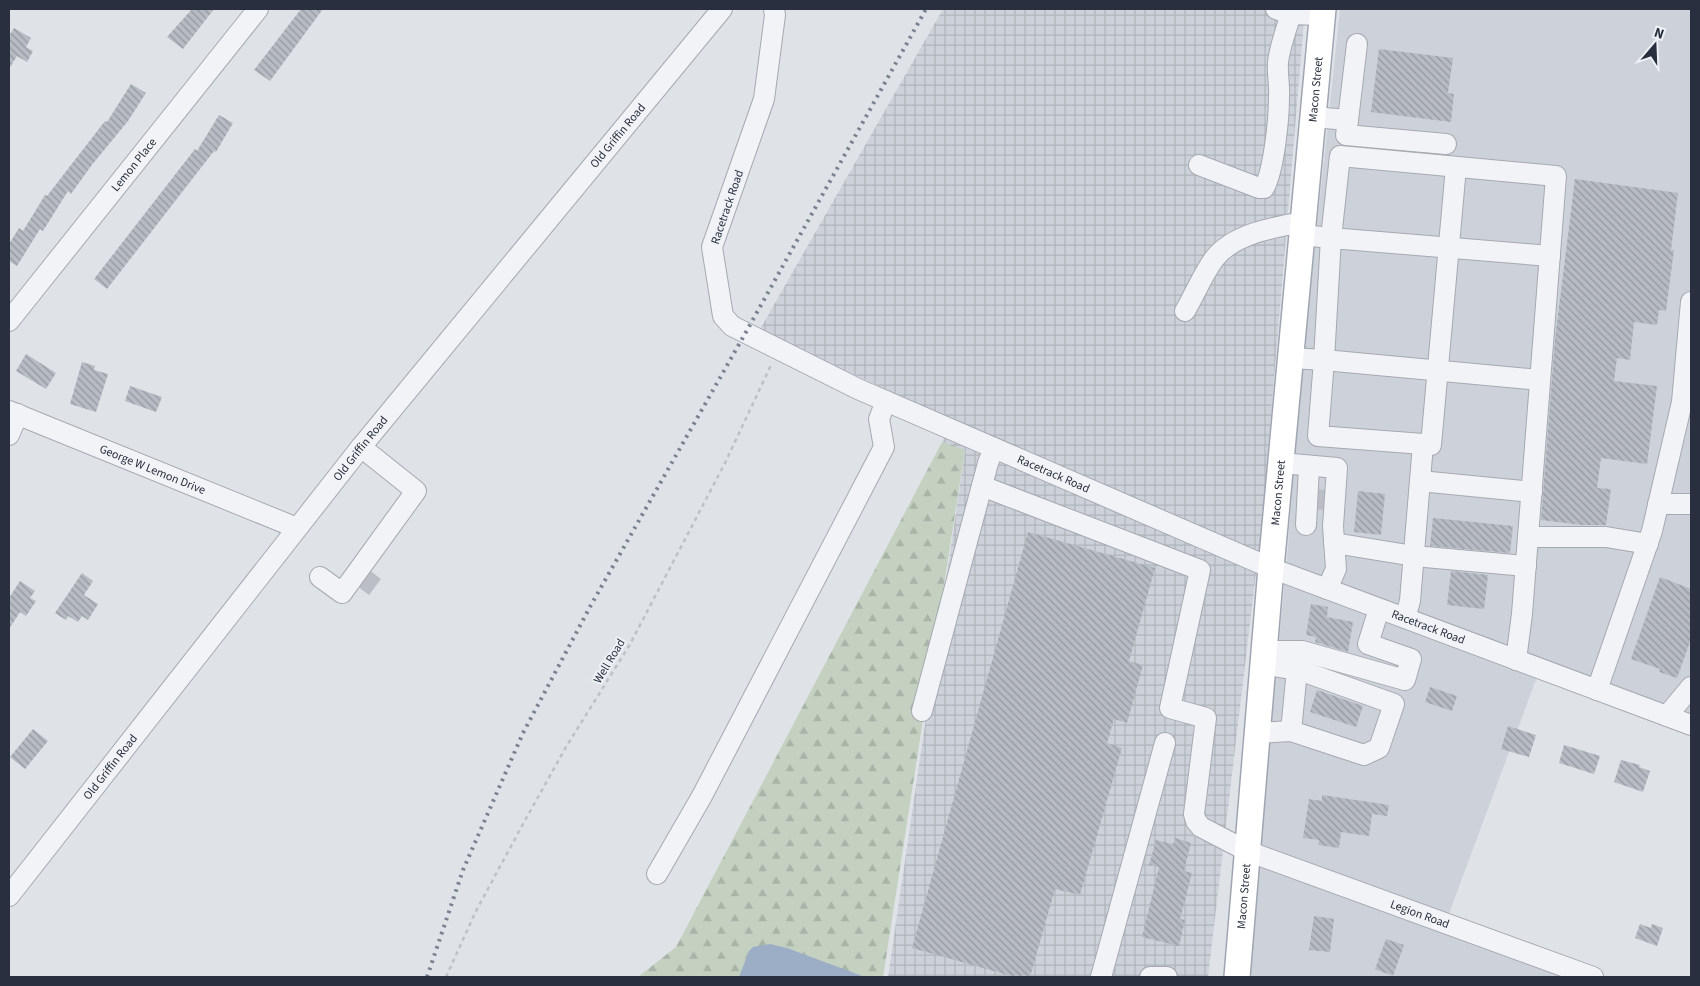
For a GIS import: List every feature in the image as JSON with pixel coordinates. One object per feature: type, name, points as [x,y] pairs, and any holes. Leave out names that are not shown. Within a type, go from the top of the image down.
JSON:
[{"type":"main road","name":"Macon Street","points":[[1237,977],[1280,463],[1322,12]]},
{"type":"street","name":"Lemon Place","points":[[9,321],[258,9]]},
{"type":"street","name":"Old Griffin Road","points":[[9,896],[360,447],[722,9]]},
{"type":"street","name":"Racetrack Road","points":[[774,9],[775,15],[764,99],[712,247],[723,316],[732,326],[886,401],[1271,568],[1691,725]]},
{"type":"street","points":[[1198,165],[1259,188],[1264,188],[1273,154],[1280,97],[1278,64],[1284,11],[1322,12]]},
{"type":"street","points":[[1356,44],[1346,135],[1446,144]]},
{"type":"street","points":[[1313,116],[1348,120]]},
{"type":"street","points":[[1456,167],[1431,444],[1318,436],[1332,238],[1340,156],[1556,176],[1526,566],[1516,660]]},
{"type":"street","points":[[1185,310],[1215,258],[1235,242],[1272,228],[1303,229],[1332,238],[1550,256]]},
{"type":"street","points":[[1597,690],[1648,544],[1658,504],[1682,402],[1691,302]]},
{"type":"street","points":[[1291,358],[1540,380]]},
{"type":"street","points":[[657,874],[702,796],[884,447],[879,419],[886,401]]},
{"type":"street","points":[[9,435],[13,412]]},
{"type":"street","name":"George W Lemon Drive","points":[[13,412],[297,528]]},
{"type":"street","points":[[1306,525],[1337,468],[1338,438]]},
{"type":"street","points":[[1405,618],[1410,601],[1423,444]]},
{"type":"street","points":[[320,578],[350,590],[416,491],[360,447]]},
{"type":"street","points":[[922,711],[989,460],[994,448]]},
{"type":"street","points":[[1280,463],[1337,468]]},
{"type":"street","points":[[1309,466],[1334,535],[1336,569],[1327,589]]},
{"type":"street","points":[[1420,481],[1532,492]]},
{"type":"street","points":[[982,486],[1200,570],[1208,541]]},
{"type":"street","points":[[1658,504],[1691,504]]},
{"type":"street","points":[[1275,524],[1306,525],[1334,535],[1414,556],[1526,566]]},
{"type":"street","points":[[376,569],[386,534]]},
{"type":"street","points":[[1528,537],[1606,536],[1648,544]]},
{"type":"street","name":"Legion Road","points":[[1200,570],[1170,708],[1206,718],[1194,814],[1196,821],[1201,827],[1247,851],[1593,977]]},
{"type":"street","points":[[1360,667],[1379,609]]},
{"type":"street","points":[[1263,658],[1302,651],[1405,680],[1411,659],[1368,644]]},
{"type":"street","points":[[1257,732],[1292,731],[1364,755],[1379,748],[1394,704],[1263,658]]},
{"type":"street","points":[[1292,731],[1297,670]]},
{"type":"street","points":[[1666,716],[1691,687]]},
{"type":"street","points":[[1101,977],[1165,743]]},
{"type":"street","points":[[1150,977],[1167,977]]},
{"type":"path","name":"Well Road","points":[[446,977],[476,911],[523,824],[566,747],[634,638],[725,463],[778,350]]},
{"type":"shaded area","points":[[943,9],[1305,9],[1262,522],[1208,977],[888,977],[965,451],[942,442],[953,420],[759,331]]},
{"type":"shaded area","points":[[1340,9],[1691,9],[1691,724],[1540,669],[1448,916],[1583,977],[1248,977],[1288,546],[1301,379]]},
{"type":"green space","points":[[942,442],[965,450],[883,977],[638,977],[676,947]]},
{"type":"water","points":[[770,944],[787,948],[865,977],[739,977],[749,951],[753,947]]},
{"type":"building","points":[[192,9],[214,9],[183,49],[167,37]]},
{"type":"building","points":[[301,9],[323,9],[270,81],[254,70]]},
{"type":"building","points":[[14,28],[31,38],[26,47],[33,51],[27,62],[17,56],[9,69],[9,36]]},
{"type":"building","points":[[1379,49],[1453,58],[1448,93],[1454,94],[1451,122],[1371,112]]},
{"type":"building","points":[[131,84],[146,93],[128,121],[71,194],[68,191],[43,231],[40,229],[17,266],[9,261],[9,244],[19,228],[23,231],[45,195],[47,196],[105,121],[107,122]]},
{"type":"building","points":[[219,115],[233,123],[216,152],[214,151],[107,289],[94,279],[195,149],[197,151]]},
{"type":"building","points":[[1575,179],[1678,193],[1671,250],[1674,250],[1666,311],[1659,310],[1657,325],[1634,322],[1630,360],[1617,358],[1614,381],[1657,386],[1647,464],[1601,458],[1597,488],[1611,489],[1606,525],[1582,525],[1541,520],[1555,339]]},
{"type":"building","points":[[26,354],[56,373],[46,389],[16,371]]},
{"type":"building","points":[[82,362],[95,366],[94,370],[108,374],[96,412],[70,404]]},
{"type":"building","points":[[130,386],[162,397],[156,412],[125,401]]},
{"type":"building","points":[[1358,491],[1385,494],[1381,535],[1354,532]]},
{"type":"building","points":[[1433,518],[1513,526],[1510,553],[1430,546]]},
{"type":"building","points":[[1028,532],[1155,568],[1129,661],[1143,665],[1127,723],[1114,719],[1107,743],[1122,748],[1080,895],[1055,889],[1030,977],[1015,977],[912,948]]},
{"type":"building","points":[[1451,571],[1488,575],[1484,609],[1447,605]]},
{"type":"building","points":[[82,573],[93,581],[84,595],[98,604],[88,620],[82,616],[78,622],[68,616],[66,620],[55,613]]},
{"type":"building","points":[[1660,577],[1691,589],[1691,639],[1677,678],[1659,672],[1660,669],[1631,659]]},
{"type":"building","points":[[20,581],[35,591],[30,598],[36,601],[26,616],[20,612],[9,629],[9,598]]},
{"type":"building","points":[[1311,604],[1328,607],[1327,617],[1353,622],[1348,652],[1315,642],[1316,637],[1306,635]]},
{"type":"building","points":[[1430,687],[1457,696],[1452,711],[1425,702]]},
{"type":"building","points":[[1317,690],[1363,706],[1356,727],[1310,712]]},
{"type":"building","points":[[1508,726],[1536,735],[1529,757],[1501,749]]},
{"type":"building","points":[[33,729],[48,741],[25,769],[10,757]]},
{"type":"building","points":[[1564,745],[1600,756],[1594,774],[1559,763]]},
{"type":"building","points":[[1621,760],[1640,765],[1639,767],[1650,771],[1643,792],[1614,782]]},
{"type":"building","points":[[1322,795],[1389,805],[1387,816],[1372,814],[1369,836],[1341,832],[1339,848],[1318,845],[1319,840],[1303,838],[1309,799],[1322,801]]},
{"type":"building","points":[[1175,838],[1191,843],[1184,871],[1192,873],[1180,919],[1185,920],[1179,946],[1142,937],[1159,867],[1149,865],[1156,840],[1173,844]]},
{"type":"building","points":[[1314,916],[1334,919],[1330,952],[1309,950]]},
{"type":"building","points":[[1640,924],[1651,928],[1652,924],[1663,928],[1657,946],[1635,938]]},
{"type":"building","points":[[1386,939],[1404,945],[1393,976],[1375,969]]},
{"type":"tunnel","points":[[1312,499],[1327,500]]},
{"type":"tunnel","points":[[361,589],[376,569]]},
{"type":"railway","points":[[427,977],[463,870],[523,733],[591,605],[926,9]]}]
